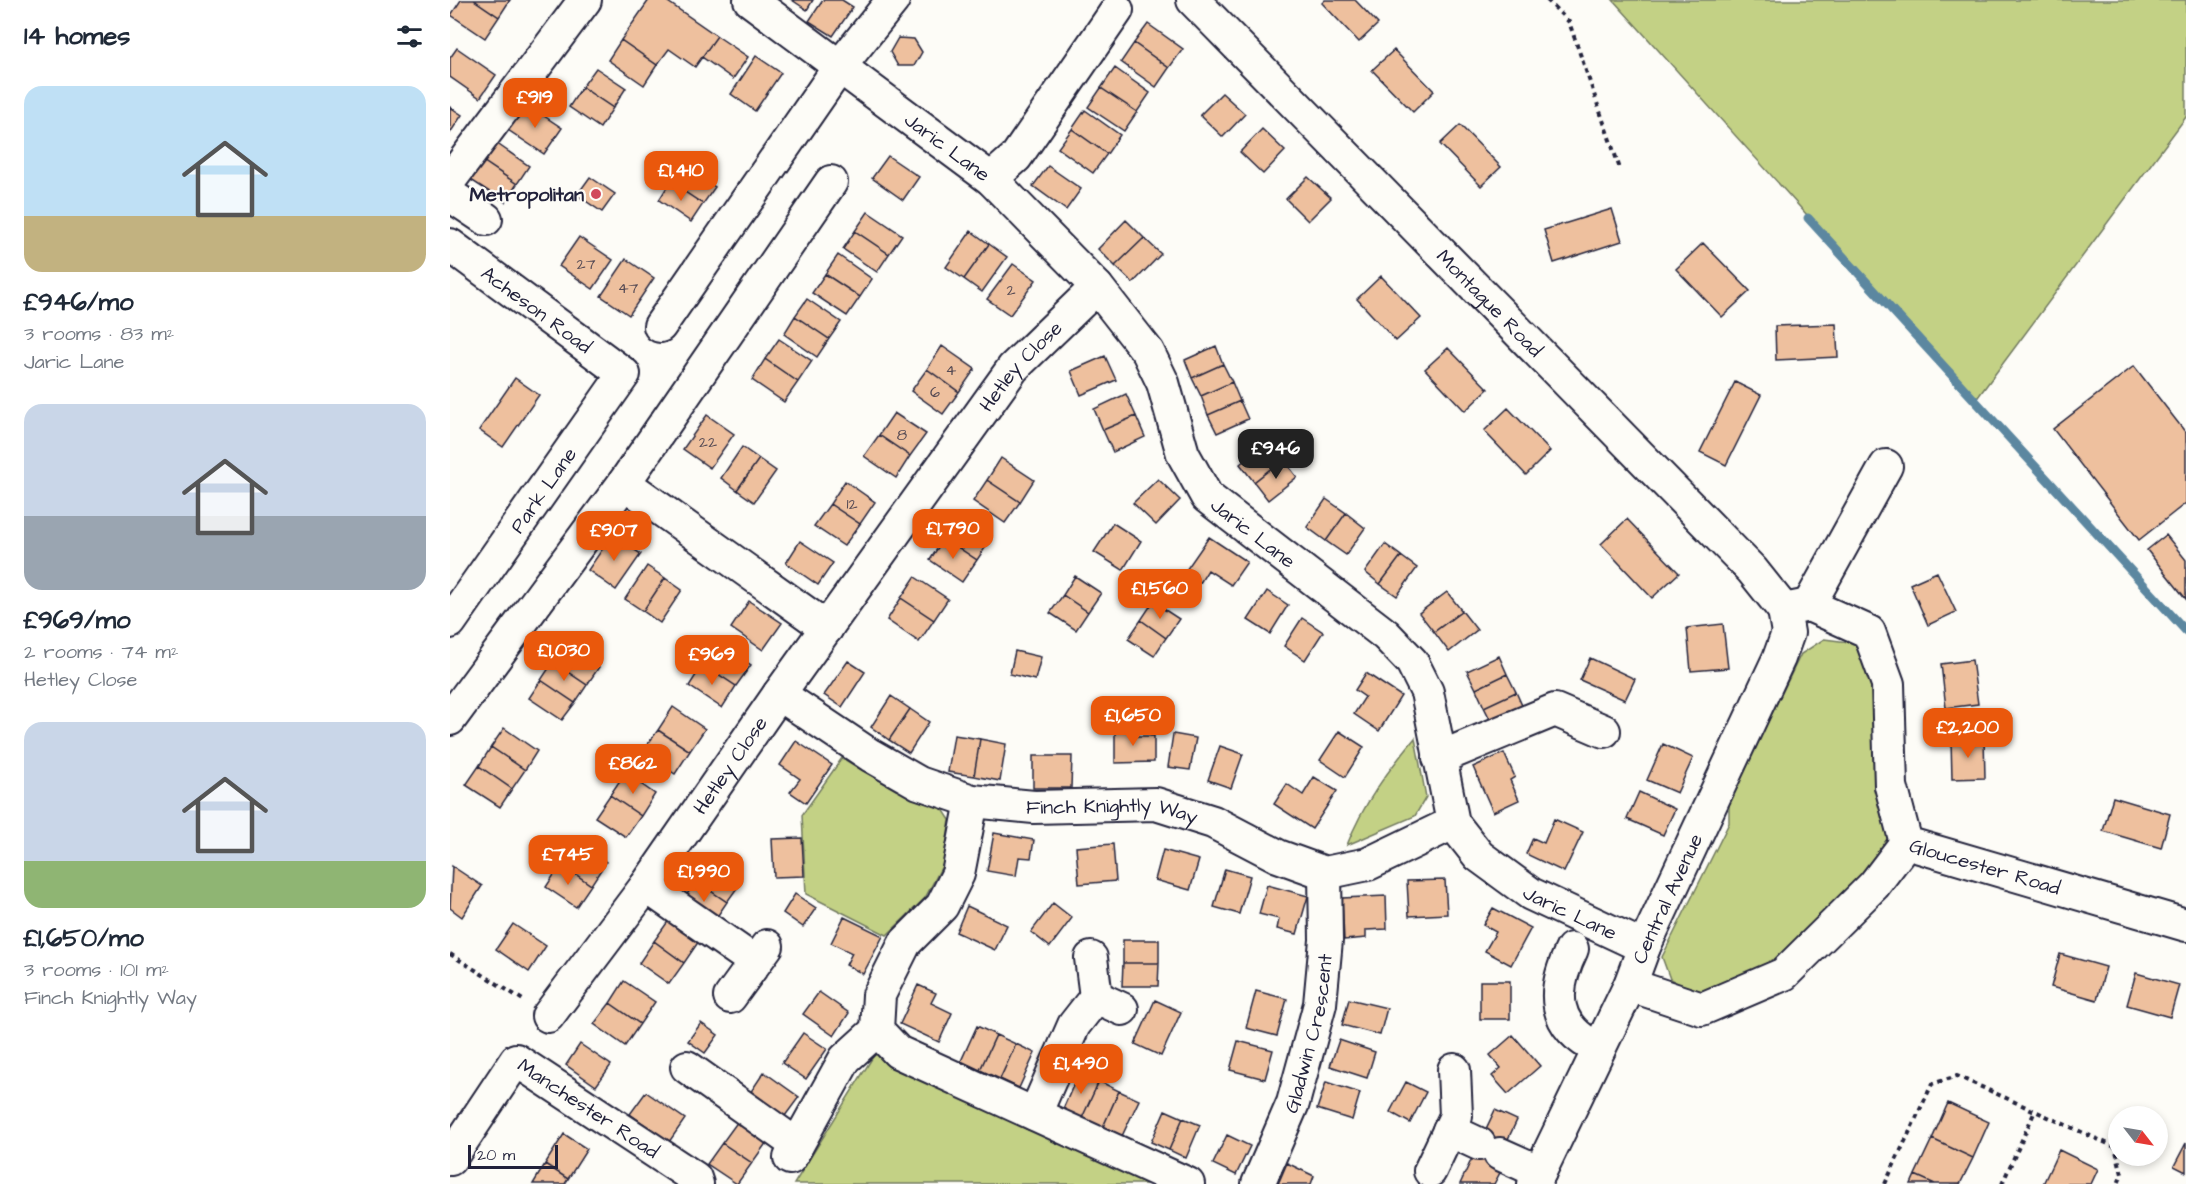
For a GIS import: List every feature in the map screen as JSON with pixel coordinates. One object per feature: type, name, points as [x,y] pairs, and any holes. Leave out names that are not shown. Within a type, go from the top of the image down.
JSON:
[{"type":"street","points":[[450,180],[585,0]]},
{"type":"street","name":"Jaric Lane","points":[[750,0],[990,178],[1097,287],[1148,352],[1163,383],[1183,454],[1207,497],[1386,634],[1412,662],[1427,692],[1452,824],[1479,856],[1531,894],[1644,947]]},
{"type":"street","points":[[660,326],[840,66],[893,0]]},
{"type":"street","name":"Montague Road","points":[[1193,0],[1744,561],[1797,608]]},
{"type":"street","points":[[990,178],[1016,157],[1117,10]]},
{"type":"street","points":[[450,719],[624,483],[831,182]]},
{"type":"street","points":[[450,195],[486,219]]},
{"type":"street","name":"Acheson Road","points":[[450,245],[624,374]]},
{"type":"street","name":"Hetley Close","points":[[548,1016],[646,886],[779,694],[1013,368],[1097,287]]},
{"type":"street","name":"Park Lane","points":[[454,608],[624,374]]},
{"type":"street","points":[[1797,608],[1886,466]]},
{"type":"street","points":[[624,483],[827,628]]},
{"type":"street","name":"Gloucester Road","points":[[1797,608],[1869,632],[1888,684],[1891,786],[1906,843],[2186,925]]},
{"type":"street","name":"Central Avenue","points":[[1537,1178],[1630,985],[1644,947],[1779,658],[1797,608]]},
{"type":"street","name":"Finch Knightly Way","points":[[779,694],[870,755],[919,783],[972,801],[1034,807],[1156,804],[1213,822],[1278,856],[1324,873]]},
{"type":"street","points":[[1439,758],[1555,710],[1604,731]]},
{"type":"street","points":[[972,801],[958,874],[942,906],[905,943],[879,995],[878,1030],[898,1052],[1188,1184]]},
{"type":"street","points":[[1324,873],[1368,864],[1452,824]]},
{"type":"street","points":[[1630,985],[1702,1009],[1784,974],[1874,885],[1906,843]]},
{"type":"street","name":"Gladwin Crescent","points":[[1258,1184],[1293,1103],[1320,1004],[1326,940],[1324,873]]},
{"type":"street","points":[[646,886],[761,954],[730,997]]},
{"type":"street","points":[[1572,949],[1564,964],[1558,995],[1566,1026],[1582,1041],[1599,1049]]},
{"type":"street","points":[[1035,1114],[1074,1025],[1109,1003],[1091,958]]},
{"type":"street","points":[[687,1067],[793,1151],[845,1059],[878,1030]]},
{"type":"street","name":"Manchester Road","points":[[450,1159],[516,1060],[695,1178],[697,1184]]},
{"type":"street","points":[[1430,1171],[1456,1116],[1454,1070]]},
{"type":"street","points":[[1449,1130],[1490,1149],[1537,1178]]},
{"type":"path","points":[[1547,0],[1569,22],[1620,169]]},
{"type":"path","points":[[450,954],[548,1016]]},
{"type":"path","points":[[1885,1184],[1932,1084],[1957,1076],[2115,1147],[2122,1174],[2118,1184]]},
{"type":"path","points":[[2002,1184],[2035,1111]]},
{"type":"green space","points":[[1613,0],[2186,0],[2186,117],[1975,401]]},
{"type":"green space","points":[[1824,639],[1856,643],[1879,673],[1895,840],[1780,962],[1698,995],[1670,979],[1662,957],[1729,823],[1729,801],[1801,654]]},
{"type":"green space","points":[[1415,738],[1426,797],[1415,816],[1347,845],[1376,789]]},
{"type":"green space","points":[[842,758],[896,790],[941,806],[950,820],[943,864],[925,898],[887,935],[806,894],[802,815]]},
{"type":"green space","points":[[879,1047],[1173,1184],[794,1184]]},
{"type":"building","points":[[461,0],[474,0],[499,17],[485,38],[451,15]]},
{"type":"building","points":[[474,0],[510,0],[499,17]]},
{"type":"building","points":[[649,0],[665,0],[717,36],[695,67],[669,49],[657,65],[621,40]]},
{"type":"building","points":[[792,0],[813,0],[807,10]]},
{"type":"building","points":[[823,0],[842,0],[853,7],[833,36],[809,21]]},
{"type":"building","points":[[1325,0],[1355,0],[1378,24],[1359,42],[1322,3]]},
{"type":"building","points":[[1148,24],[1183,49],[1169,68],[1134,43]]},
{"type":"building","points":[[717,36],[748,57],[733,79],[702,57]]},
{"type":"building","points":[[898,38],[914,39],[922,52],[914,66],[898,66],[890,52]]},
{"type":"building","points":[[621,40],[657,65],[644,85],[608,60]]},
{"type":"building","points":[[1134,43],[1169,68],[1156,87],[1121,62]]},
{"type":"building","points":[[457,48],[496,75],[480,98],[450,77],[450,58]]},
{"type":"building","points":[[1394,50],[1434,91],[1413,112],[1372,70]]},
{"type":"building","points":[[756,56],[781,73],[755,111],[731,94]]},
{"type":"building","points":[[596,68],[626,88],[613,108],[582,87]]},
{"type":"building","points":[[1115,68],[1150,93],[1137,112],[1101,88]]},
{"type":"building","points":[[582,87],[613,108],[600,128],[569,107]]},
{"type":"building","points":[[1101,88],[1137,112],[1124,131],[1088,107]]},
{"type":"building","points":[[1222,93],[1245,114],[1223,137],[1200,115]]},
{"type":"building","points":[[526,104],[562,128],[544,154],[508,130]]},
{"type":"building","points":[[450,107],[462,115],[450,133]]},
{"type":"building","points":[[1085,110],[1120,135],[1107,154],[1072,129]]},
{"type":"building","points":[[1460,125],[1501,167],[1481,186],[1440,144]]},
{"type":"building","points":[[1072,129],[1107,154],[1093,173],[1058,148]]},
{"type":"building","points":[[1262,129],[1285,151],[1263,174],[1240,152]]},
{"type":"building","points":[[496,143],[529,166],[517,184],[483,161]]},
{"type":"building","points":[[888,156],[919,177],[903,200],[872,178]]},
{"type":"building","points":[[483,161],[517,184],[505,202],[471,180]]},
{"type":"building","points":[[682,165],[715,187],[703,204],[670,182]]},
{"type":"building","points":[[1048,166],[1081,189],[1066,210],[1033,186]]},
{"type":"building","name":"Metropolitan","points":[[590,177],[615,194],[602,212],[577,195]]},
{"type":"building","points":[[1308,177],[1331,198],[1308,221],[1286,199]]},
{"type":"building","points":[[670,182],[703,204],[691,222],[659,200]]},
{"type":"building","points":[[1612,209],[1622,241],[1554,263],[1544,230]]},
{"type":"building","points":[[868,212],[902,235],[889,254],[855,231]]},
{"type":"building","points":[[1126,220],[1144,238],[1115,266],[1098,249]]},
{"type":"building","points":[[855,231],[889,254],[877,272],[843,249]]},
{"type":"building","points":[[971,231],[989,244],[964,279],[946,267]]},
{"type":"building","points":[[579,237],[613,260],[593,289],[559,266]]},
{"type":"building","points":[[1144,238],[1161,254],[1133,283],[1115,266]]},
{"type":"building","points":[[1703,243],[1750,291],[1722,317],[1676,269]]},
{"type":"building","points":[[989,244],[1007,257],[982,292],[964,279]]},
{"type":"building","points":[[838,255],[872,279],[860,297],[825,274]]},
{"type":"building","points":[[626,259],[654,278],[629,315],[601,296]]},
{"type":"building","points":[[1013,264],[1036,280],[1010,315],[987,299]]},
{"type":"building","points":[[825,274],[860,297],[847,316],[812,293]]},
{"type":"building","points":[[1381,276],[1421,318],[1396,341],[1357,299]]},
{"type":"building","points":[[807,299],[841,322],[829,339],[795,316]]},
{"type":"building","points":[[795,316],[829,339],[817,357],[784,334]]},
{"type":"building","points":[[1836,324],[1838,357],[1776,360],[1775,326]]},
{"type":"building","points":[[779,339],[812,361],[798,382],[765,359]]},
{"type":"building","points":[[942,346],[975,369],[959,392],[927,369]]},
{"type":"building","points":[[1216,346],[1223,364],[1192,378],[1185,360]]},
{"type":"building","points":[[1448,348],[1488,389],[1465,411],[1425,369]]},
{"type":"building","points":[[1105,356],[1116,380],[1081,395],[1071,371]]},
{"type":"building","points":[[765,359],[798,382],[784,402],[752,380]]},
{"type":"building","points":[[1223,364],[1232,382],[1201,396],[1192,378]]},
{"type":"building","points":[[2134,366],[2186,433],[2186,503],[2139,540],[2053,429]]},
{"type":"building","points":[[927,369],[959,392],[943,414],[911,391]]},
{"type":"building","points":[[515,378],[539,395],[503,447],[479,430]]},
{"type":"building","points":[[1232,382],[1240,401],[1208,415],[1201,396]]},
{"type":"building","points":[[1735,382],[1761,395],[1726,465],[1700,452]]},
{"type":"building","points":[[1126,394],[1136,416],[1103,430],[1094,409]]},
{"type":"building","points":[[1240,401],[1248,419],[1217,433],[1208,415]]},
{"type":"building","points":[[1508,408],[1550,451],[1526,475],[1484,431]]},
{"type":"building","points":[[894,413],[926,434],[910,456],[879,435]]},
{"type":"building","points":[[707,415],[734,434],[710,468],[683,449]]},
{"type":"building","points":[[1136,416],[1145,437],[1113,452],[1103,430]]},
{"type":"building","points":[[879,435],[910,456],[896,478],[864,456]]},
{"type":"building","points":[[1268,441],[1283,459],[1254,482],[1240,464]]},
{"type":"building","points":[[742,447],[759,459],[737,490],[721,478]]},
{"type":"building","points":[[1001,458],[1034,480],[1020,502],[987,480]]},
{"type":"building","points":[[759,459],[776,471],[754,502],[737,490]]},
{"type":"building","points":[[1283,459],[1297,477],[1268,500],[1254,482]]},
{"type":"building","points":[[1158,479],[1180,500],[1156,525],[1133,503]]},
{"type":"building","points":[[987,480],[1020,502],[1005,523],[973,501]]},
{"type":"building","points":[[845,481],[875,502],[860,524],[830,504]]},
{"type":"building","points":[[1326,499],[1346,513],[1326,541],[1307,527]]},
{"type":"building","points":[[830,504],[860,524],[844,546],[814,526]]},
{"type":"building","points":[[1346,513],[1365,528],[1346,555],[1326,541]]},
{"type":"building","points":[[959,517],[991,539],[977,560],[944,538]]},
{"type":"building","points":[[1627,519],[1679,573],[1652,598],[1601,544]]},
{"type":"building","points":[[1113,523],[1141,541],[1123,570],[1094,552]]},
{"type":"building","points":[[612,535],[641,554],[616,590],[588,570]]},
{"type":"building","points":[[2166,535],[2186,560],[2186,599],[2147,550]]},
{"type":"building","points":[[1209,537],[1247,562],[1231,585],[1208,570],[1200,583],[1184,573]]},
{"type":"building","points":[[944,538],[977,560],[962,582],[930,560]]},
{"type":"building","points":[[800,541],[833,563],[818,585],[786,563]]},
{"type":"building","points":[[1385,544],[1401,556],[1380,584],[1365,572]]},
{"type":"building","points":[[1401,556],[1417,568],[1397,596],[1380,584]]},
{"type":"building","points":[[647,566],[665,578],[643,611],[625,599]]},
{"type":"building","points":[[1937,572],[1956,612],[1928,625],[1910,584]]},
{"type":"building","points":[[1075,576],[1101,593],[1088,612],[1063,595]]},
{"type":"building","points":[[915,577],[948,599],[934,620],[901,598]]},
{"type":"building","points":[[665,578],[682,590],[660,623],[643,611]]},
{"type":"building","points":[[1267,591],[1288,605],[1270,634],[1248,620]]},
{"type":"building","points":[[1447,592],[1462,611],[1434,632],[1419,613]]},
{"type":"building","points":[[1063,595],[1088,612],[1076,630],[1050,613]]},
{"type":"building","points":[[901,598],[934,620],[919,642],[887,620]]},
{"type":"building","points":[[749,601],[782,623],[763,650],[731,628]]},
{"type":"building","points":[[1153,602],[1179,619],[1166,638],[1141,620]]},
{"type":"building","points":[[1462,611],[1477,630],[1449,652],[1434,632]]},
{"type":"building","points":[[1302,618],[1323,632],[1305,660],[1284,646]]},
{"type":"building","points":[[1141,620],[1166,638],[1154,656],[1128,639]]},
{"type":"building","points":[[1723,624],[1728,668],[1691,671],[1687,628]]},
{"type":"building","points":[[718,643],[751,665],[736,686],[703,664]]},
{"type":"building","points":[[565,644],[599,667],[587,685],[553,662]]},
{"type":"building","points":[[1015,651],[1041,657],[1035,680],[1010,674]]},
{"type":"building","points":[[1499,656],[1507,674],[1476,689],[1467,671]]},
{"type":"building","points":[[1590,658],[1635,679],[1625,700],[1580,680]]},
{"type":"building","points":[[1972,660],[1978,704],[1946,708],[1941,664]]},
{"type":"building","points":[[848,661],[865,672],[842,707],[824,695]]},
{"type":"building","points":[[553,662],[587,685],[575,703],[541,680]]},
{"type":"building","points":[[703,664],[736,686],[722,708],[689,686]]},
{"type":"building","points":[[1366,673],[1401,696],[1379,731],[1354,714],[1365,697],[1355,690]]},
{"type":"building","points":[[1507,674],[1516,692],[1484,707],[1476,689]]},
{"type":"building","points":[[541,680],[575,703],[562,720],[529,698]]},
{"type":"building","points":[[1516,692],[1524,710],[1493,725],[1484,707]]},
{"type":"building","points":[[891,696],[910,709],[889,740],[871,727]]},
{"type":"building","points":[[673,707],[705,729],[690,751],[658,730]]},
{"type":"building","points":[[910,709],[929,722],[909,753],[889,740]]},
{"type":"building","points":[[1115,726],[1132,726],[1132,736],[1154,736],[1154,762],[1115,763]]},
{"type":"building","points":[[504,728],[537,751],[525,770],[491,747]]},
{"type":"building","points":[[658,730],[690,751],[675,774],[642,752]]},
{"type":"building","points":[[1339,731],[1364,747],[1345,777],[1320,760]]},
{"type":"building","points":[[1173,734],[1196,738],[1190,770],[1168,767]]},
{"type":"building","points":[[954,735],[980,739],[974,776],[948,772]]},
{"type":"building","points":[[1984,738],[1985,778],[1952,779],[1951,740]]},
{"type":"building","points":[[980,739],[1006,744],[1000,781],[974,776]]},
{"type":"building","points":[[796,741],[832,765],[806,803],[790,792],[800,779],[780,765]]},
{"type":"building","points":[[1663,744],[1693,758],[1677,793],[1647,780]]},
{"type":"building","points":[[1220,746],[1243,754],[1231,788],[1208,780]]},
{"type":"building","points":[[491,747],[525,770],[512,789],[479,766]]},
{"type":"building","points":[[1504,753],[1515,777],[1510,780],[1519,800],[1493,812],[1473,767]]},
{"type":"building","points":[[1033,756],[1072,756],[1071,788],[1033,788]]},
{"type":"building","points":[[479,766],[512,789],[500,807],[466,785]]},
{"type":"building","points":[[625,773],[655,794],[641,816],[610,795]]},
{"type":"building","points":[[1314,777],[1337,791],[1312,829],[1274,804],[1287,784],[1303,795]]},
{"type":"building","points":[[1639,792],[1675,809],[1663,835],[1627,819]]},
{"type":"building","points":[[610,795],[641,816],[626,837],[595,817]]},
{"type":"building","points":[[2113,797],[2170,814],[2161,848],[2103,831]]},
{"type":"building","points":[[1554,819],[1583,832],[1564,872],[1526,854],[1533,838],[1544,843]]},
{"type":"building","points":[[994,833],[1034,840],[1031,858],[1019,857],[1016,876],[987,871]]},
{"type":"building","points":[[802,838],[804,876],[774,877],[772,839]]},
{"type":"building","points":[[576,842],[606,862],[591,885],[561,864]]},
{"type":"building","points":[[1113,844],[1116,881],[1079,884],[1076,847]]},
{"type":"building","points":[[1163,850],[1199,860],[1190,890],[1155,880]]},
{"type":"building","points":[[711,860],[742,881],[727,902],[696,881]]},
{"type":"building","points":[[561,864],[591,885],[576,907],[546,887]]},
{"type":"building","points":[[452,866],[482,886],[462,917],[450,908]]},
{"type":"building","points":[[1225,869],[1250,876],[1239,914],[1214,907]]},
{"type":"building","points":[[1445,880],[1447,914],[1409,916],[1407,881]]},
{"type":"building","points":[[696,881],[727,902],[712,924],[681,903]]},
{"type":"building","points":[[1267,885],[1308,896],[1297,934],[1277,929],[1279,919],[1259,914]]},
{"type":"building","points":[[795,894],[816,908],[803,927],[783,913]]},
{"type":"building","points":[[1386,896],[1387,929],[1366,930],[1366,938],[1344,940],[1342,898]]},
{"type":"building","points":[[1053,903],[1072,918],[1050,947],[1031,932]]},
{"type":"building","points":[[967,906],[1007,925],[995,950],[956,932]]},
{"type":"building","points":[[1493,908],[1531,928],[1511,965],[1485,951],[1496,932],[1483,925]]},
{"type":"building","points":[[844,917],[883,936],[863,974],[846,965],[852,953],[831,943]]},
{"type":"building","points":[[669,920],[699,941],[684,963],[654,941]]},
{"type":"building","points":[[513,924],[546,946],[529,972],[496,949]]},
{"type":"building","points":[[1123,940],[1159,940],[1159,963],[1123,963]]},
{"type":"building","points":[[654,941],[684,963],[669,984],[639,963]]},
{"type":"building","points":[[2060,954],[2106,967],[2097,1000],[2051,987]]},
{"type":"building","points":[[1123,963],[1159,963],[1158,986],[1122,986]]},
{"type":"building","points":[[2136,973],[2179,985],[2170,1017],[2127,1005]]},
{"type":"building","points":[[624,981],[655,1002],[640,1024],[610,1003]]},
{"type":"building","points":[[1480,981],[1510,981],[1510,1019],[1480,1019]]},
{"type":"building","points":[[918,985],[936,993],[931,1003],[952,1013],[939,1042],[900,1024]]},
{"type":"building","points":[[1256,991],[1287,999],[1277,1036],[1246,1028]]},
{"type":"building","points":[[819,992],[849,1013],[834,1036],[803,1014]]},
{"type":"building","points":[[1349,999],[1387,1008],[1380,1035],[1342,1025]]},
{"type":"building","points":[[1155,1000],[1181,1012],[1161,1056],[1135,1044]]},
{"type":"building","points":[[610,1003],[640,1024],[625,1046],[594,1024]]},
{"type":"building","points":[[701,1023],[718,1035],[705,1053],[688,1041]]},
{"type":"building","points":[[977,1026],[996,1035],[980,1070],[961,1061]]},
{"type":"building","points":[[803,1033],[827,1049],[806,1079],[782,1063]]},
{"type":"building","points":[[996,1035],[1016,1044],[1000,1079],[980,1070]]},
{"type":"building","points":[[1513,1035],[1540,1066],[1508,1094],[1492,1076],[1501,1068],[1490,1055]]},
{"type":"building","points":[[1339,1040],[1375,1052],[1367,1078],[1330,1066]]},
{"type":"building","points":[[1238,1041],[1273,1050],[1265,1079],[1230,1070]]},
{"type":"building","points":[[580,1044],[611,1065],[596,1086],[566,1065]]},
{"type":"building","points":[[1016,1044],[1035,1053],[1019,1088],[1000,1079]]},
{"type":"building","points":[[764,1072],[799,1097],[782,1120],[748,1096]]},
{"type":"building","points":[[1079,1072],[1099,1081],[1082,1118],[1063,1109]]},
{"type":"building","points":[[1099,1081],[1119,1091],[1103,1127],[1082,1118]]},
{"type":"building","points":[[1326,1082],[1360,1093],[1352,1120],[1317,1109]]},
{"type":"building","points":[[1406,1082],[1426,1092],[1410,1123],[1390,1112]]},
{"type":"building","points":[[1119,1091],[1139,1100],[1122,1136],[1103,1127]]},
{"type":"building","points":[[646,1092],[685,1119],[669,1142],[630,1114]]},
{"type":"building","points":[[1948,1103],[1989,1122],[1973,1158],[1932,1139]]},
{"type":"building","points":[[1165,1110],[1183,1118],[1169,1150],[1151,1142]]},
{"type":"building","points":[[1495,1110],[1517,1120],[1496,1164],[1474,1154]]},
{"type":"building","points":[[1183,1118],[1200,1125],[1186,1158],[1169,1150]]},
{"type":"building","points":[[738,1121],[767,1142],[752,1163],[722,1143]]},
{"type":"building","points":[[564,1134],[587,1149],[568,1179],[545,1164]]},
{"type":"building","points":[[1227,1135],[1250,1146],[1236,1175],[1213,1164]]},
{"type":"building","points":[[1932,1139],[1973,1158],[1960,1184],[1935,1184],[1915,1175]]},
{"type":"building","points":[[722,1143],[752,1163],[737,1184],[707,1164]]},
{"type":"building","points":[[2186,1143],[2186,1172],[2174,1166]]},
{"type":"building","points":[[2059,1150],[2098,1169],[2091,1184],[2043,1184]]},
{"type":"building","points":[[1474,1154],[1503,1167],[1494,1184],[1460,1184]]},
{"type":"building","points":[[1287,1163],[1314,1176],[1311,1184],[1278,1184]]},
{"type":"building","points":[[545,1164],[568,1179],[565,1184],[533,1184]]},
{"type":"building","points":[[1915,1175],[1935,1184],[1911,1184]]},
{"type":"waterway","points":[[1808,218],[2186,631]]},
{"type":"place","name":"Metropolitan","points":[[596,194]]}]
